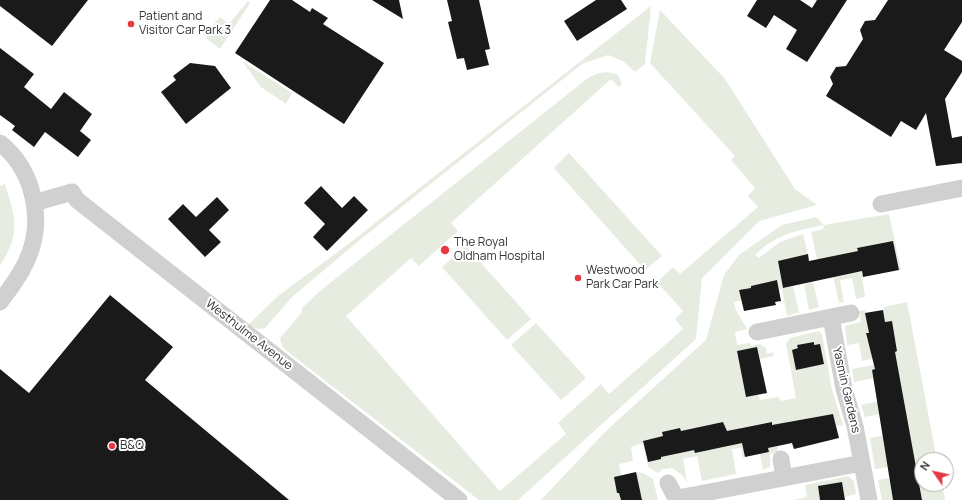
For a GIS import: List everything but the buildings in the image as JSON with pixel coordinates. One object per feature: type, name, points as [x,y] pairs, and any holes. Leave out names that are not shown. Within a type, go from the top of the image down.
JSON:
[{"type":"street","points":[[0,143],[15,158],[26,176],[34,203],[35,229],[27,260],[17,278],[0,302]]},
{"type":"street","points":[[880,204],[962,188]]},
{"type":"street","name":"Westhulme Avenue","points":[[34,203],[72,192],[77,200],[459,500]]},
{"type":"street","points":[[768,335],[831,317],[851,313]]},
{"type":"street","name":"Yasmin Gardens","points":[[831,317],[844,389],[853,417],[869,500]]},
{"type":"street","points":[[781,459],[784,478]]},
{"type":"street","points":[[668,483],[677,499],[862,463]]},
{"type":"shaded area","points":[[248,1],[250,3],[220,49],[207,39],[207,33],[220,17],[229,24]]},
{"type":"shaded area","points":[[651,6],[645,64],[635,72],[623,61],[608,55],[582,64],[361,239],[292,297],[265,328],[258,329],[248,325],[278,296],[347,245]]},
{"type":"shaded area","points":[[660,10],[725,79],[795,189],[817,205],[759,221],[702,278],[696,339],[518,500],[479,500],[288,352],[282,346],[280,338],[302,312],[302,308],[320,291],[588,78],[603,72],[618,75],[622,84],[619,87],[611,79],[451,223],[458,231],[419,266],[411,258],[346,316],[500,491],[566,434],[558,423],[601,384],[609,394],[683,329],[675,319],[683,311],[657,282],[673,267],[680,274],[758,207],[748,196],[755,188],[731,160],[735,156],[650,63]]},
{"type":"shaded area","points":[[242,61],[292,93],[286,104],[261,87]]},
{"type":"shaded area","points":[[569,153],[662,256],[645,270],[554,168]]},
{"type":"shaded area","points":[[5,184],[14,217],[14,235],[7,254],[0,266],[0,186]]},
{"type":"shaded area","points":[[889,214],[901,270],[899,270],[893,241],[858,248],[865,297],[856,299],[852,278],[840,280],[844,302],[839,303],[833,276],[817,259],[811,232],[824,229],[823,225],[787,234],[762,248],[755,255],[759,258],[780,242],[803,234],[808,254],[778,261],[783,288],[793,286],[799,312],[787,316],[782,289],[779,290],[777,280],[751,286],[751,288],[739,290],[742,300],[734,302],[736,310],[747,329],[735,332],[737,345],[750,343],[751,346],[760,344],[766,348],[767,354],[773,352],[773,356],[760,359],[757,347],[737,351],[746,397],[758,395],[760,400],[779,397],[780,401],[796,398],[786,344],[790,338],[819,331],[822,334],[832,390],[843,425],[836,426],[833,414],[788,422],[789,425],[773,428],[772,422],[739,428],[745,457],[743,458],[741,448],[732,449],[736,474],[702,481],[697,456],[683,459],[687,482],[681,474],[672,468],[663,469],[658,473],[648,467],[647,459],[667,456],[682,436],[680,428],[662,432],[663,436],[644,441],[644,443],[631,447],[633,461],[619,464],[621,476],[614,477],[617,493],[619,493],[621,500],[541,500],[606,431],[706,340],[724,275],[739,255],[782,225],[816,217],[824,225]],"holes":[[[814,342],[814,345],[820,344],[824,364],[796,370],[792,350],[798,348],[798,345]],[[723,422],[724,428],[726,427],[728,446],[695,453],[691,429]]]},
{"type":"shaded area","points":[[466,246],[531,319],[507,340],[442,267]]},
{"type":"shaded area","points":[[813,282],[819,307],[809,310],[804,284]]},
{"type":"shaded area","points":[[907,302],[935,452],[914,452],[914,476],[875,358],[862,361],[859,343],[847,345],[845,326],[861,322],[859,311],[865,310],[869,333],[866,334],[867,341],[869,341],[875,355],[897,351],[892,321],[885,322],[884,307]]},
{"type":"shaded area","points":[[536,323],[586,378],[561,400],[511,345]]},
{"type":"shaded area","points":[[874,365],[875,369],[872,370],[873,378],[854,382],[852,369]]},
{"type":"shaded area","points":[[880,401],[880,414],[865,417],[861,405]]},
{"type":"shaded area","points":[[882,436],[888,467],[875,469],[870,438]]},
{"type":"shaded area","points":[[777,446],[778,452],[770,454],[770,467],[763,470],[760,454],[769,453],[768,448]]},
{"type":"shaded area","points":[[636,472],[643,473],[653,479],[658,500],[642,500],[641,494],[637,494]]},
{"type":"shaded area","points":[[848,476],[854,481],[856,494],[845,497],[842,482],[818,486],[820,500],[794,500],[807,497],[805,485]]},
{"type":"shaded area","points":[[889,478],[893,500],[882,500],[878,480]]},
{"type":"shaded area","points":[[919,492],[944,492],[945,500],[922,500]]},
{"type":"place","name":"Patient and Visitor Car Park 3","points":[[131,24]]},
{"type":"place","name":"The Royal Oldham Hospital","points":[[445,250]]},
{"type":"place","name":"Westwood Park Car Park","points":[[578,278]]},
{"type":"place","name":"B&Q","points":[[112,446]]}]
